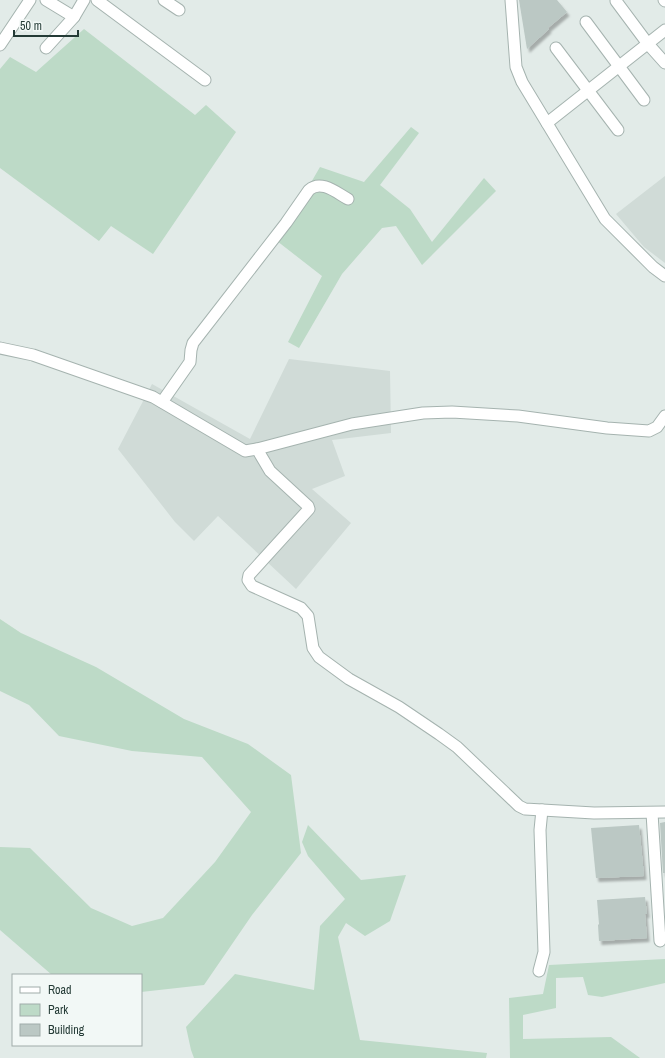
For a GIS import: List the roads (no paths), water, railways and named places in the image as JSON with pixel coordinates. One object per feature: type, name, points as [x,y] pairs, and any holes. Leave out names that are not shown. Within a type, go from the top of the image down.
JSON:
[{"type":"street","points":[[0,45],[30,0]]},
{"type":"street","points":[[46,0],[74,17]]},
{"type":"street","points":[[46,48],[74,17],[84,0]]},
{"type":"street","points":[[97,0],[205,80]]},
{"type":"street","points":[[164,0],[179,10]]},
{"type":"street","points":[[511,0],[516,67],[518,74],[606,218],[653,267],[665,276]]},
{"type":"street","points":[[616,1],[648,44],[665,63]]},
{"type":"street","points":[[586,22],[644,100]]},
{"type":"street","points":[[547,123],[665,30]]},
{"type":"street","points":[[556,48],[618,130]]},
{"type":"street","points":[[162,402],[190,362],[193,343],[286,223],[309,190],[312,187],[321,185],[348,199]]},
{"type":"street","points":[[0,348],[33,355],[152,397],[242,450],[257,449],[352,424],[423,413],[452,412],[518,416],[607,428],[648,431],[657,427],[665,416]]},
{"type":"street","points":[[257,449],[270,471],[308,506],[309,509],[249,576],[250,583],[252,586],[295,605],[307,614],[310,623],[313,648],[319,657],[349,679],[399,707],[457,747],[519,806],[525,809],[594,813],[665,812]]},
{"type":"street","points":[[539,971],[544,948],[540,830],[542,810]]},
{"type":"street","points":[[652,813],[660,872],[660,941]]}]
